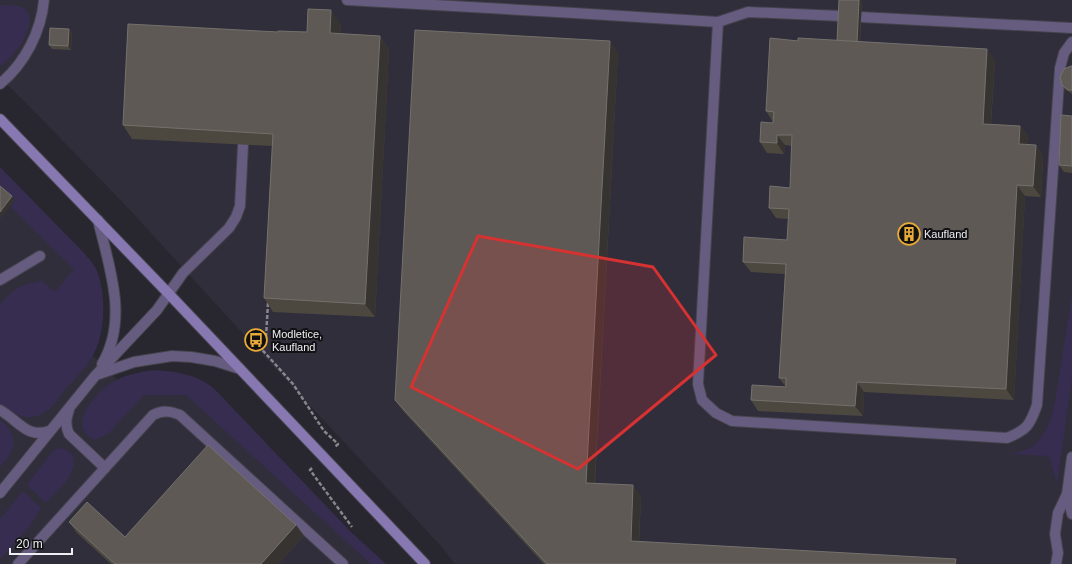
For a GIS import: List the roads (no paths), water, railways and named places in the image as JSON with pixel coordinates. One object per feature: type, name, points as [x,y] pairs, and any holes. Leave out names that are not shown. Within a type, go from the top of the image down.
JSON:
[{"type":"main road","points":[[0,119],[168,293],[425,564]]},
{"type":"lane","points":[[0,84],[10,75],[29,49],[39,28],[44,0]]},
{"type":"lane","points":[[347,0],[718,22],[748,12],[841,16]]},
{"type":"lane","points":[[860,17],[1072,28]]},
{"type":"lane","points":[[718,22],[698,384],[702,400],[716,413],[732,421],[1007,438],[1022,432],[1031,421],[1037,405],[1060,68],[1064,53],[1072,42]]},
{"type":"lane","points":[[0,493],[95,376],[157,310],[183,273],[229,228],[236,217],[240,199],[243,145]]},
{"type":"lane","points":[[95,376],[112,341],[116,304],[114,286],[98,220]]},
{"type":"lane","points":[[0,280],[40,256]]},
{"type":"lane","points":[[95,376],[134,362],[172,356],[216,361],[240,369]]},
{"type":"lane","points":[[70,406],[66,420],[66,427],[69,434],[105,468]]},
{"type":"lane","points":[[0,410],[34,433],[41,434],[50,431]]},
{"type":"lane","points":[[18,564],[153,415],[160,411],[170,411],[180,415],[343,564]]},
{"type":"lane","points":[[1056,564],[1058,553],[1055,534],[1056,526],[1058,513],[1067,494],[1072,457]]},
{"type":"lane","points":[[1067,494],[1072,514]]},
{"type":"place","name":"Kaufland","points":[[909,234]]},
{"type":"place","name":"Modletice, Kaufland","points":[[256,340]]}]
